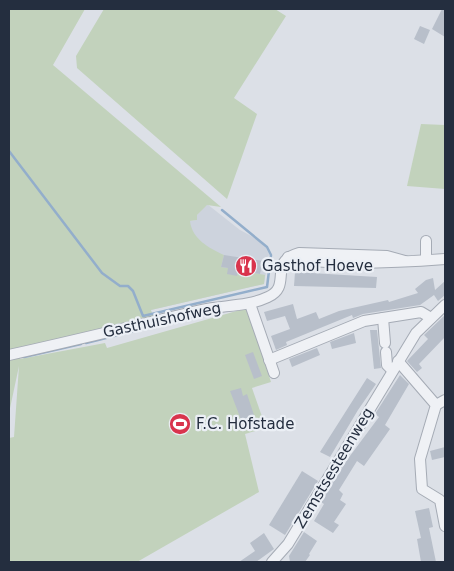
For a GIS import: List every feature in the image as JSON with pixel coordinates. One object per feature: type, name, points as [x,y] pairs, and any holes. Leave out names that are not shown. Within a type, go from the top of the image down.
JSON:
[{"type":"street","points":[[426,241],[426,260]]},
{"type":"street","name":"Gasthuishofweg","points":[[9,355],[206,309],[250,304],[276,293],[283,262],[287,256],[373,259],[395,263],[445,259]]},
{"type":"street","points":[[250,304],[274,374]]},
{"type":"street","name":"Zemstsesteenweg","points":[[278,560],[395,365],[416,333],[445,305]]},
{"type":"street","points":[[269,360],[342,330],[383,318],[421,312],[431,318]]},
{"type":"street","points":[[383,318],[387,365],[395,365],[436,405]]},
{"type":"street","points":[[445,400],[436,405],[420,459],[422,490],[440,500],[445,526]]},
{"type":"shaded area","points":[[207,204],[240,230],[257,239],[266,248],[269,254],[264,284],[151,310],[190,221],[197,220],[197,215]]},
{"type":"green space","points":[[9,9],[85,9],[53,65],[221,207],[207,205],[197,215],[197,220],[190,221],[194,233],[202,242],[224,255],[221,267],[228,268],[237,275],[238,270],[265,275],[264,284],[151,310],[153,316],[21,350],[20,359],[105,343],[107,348],[247,308],[271,382],[252,388],[266,428],[245,434],[259,492],[137,562],[9,562],[9,438],[14,437],[19,366],[9,413]]},
{"type":"green space","points":[[104,9],[275,9],[286,16],[234,98],[257,114],[227,199],[77,68],[76,56]]},
{"type":"green space","points":[[421,124],[445,125],[445,189],[407,186]]},
{"type":"building","points":[[442,9],[445,9],[445,37],[432,29]]},
{"type":"building","points":[[420,26],[430,30],[424,44],[414,39]]},
{"type":"building","points":[[224,255],[263,261],[260,274],[238,270],[237,276],[227,274],[228,268],[221,267]]},
{"type":"building","points":[[295,272],[377,277],[376,288],[294,286]]},
{"type":"building","points":[[433,278],[435,290],[445,281],[445,295],[438,301],[434,295],[420,305],[363,314],[353,318],[352,315],[286,342],[287,345],[276,350],[271,336],[290,329],[285,316],[267,321],[264,312],[293,304],[297,319],[316,312],[319,319],[339,311],[388,300],[389,302],[418,293],[415,289],[426,280]]},
{"type":"building","points":[[445,315],[445,337],[419,364],[422,368],[417,372],[407,361],[428,339],[424,335]]},
{"type":"building","points":[[370,330],[377,330],[381,368],[374,369]]},
{"type":"building","points":[[354,333],[356,343],[332,349],[330,342]]},
{"type":"building","points":[[317,348],[320,355],[292,367],[289,359]]},
{"type":"building","points":[[253,352],[262,376],[254,379],[245,355]]},
{"type":"building","points":[[400,375],[409,384],[385,425],[390,429],[364,466],[357,461],[339,490],[343,494],[340,500],[346,504],[334,522],[339,525],[333,533],[314,521],[324,504],[321,502],[347,460],[379,417],[375,414]]},
{"type":"building","points":[[367,378],[376,384],[330,457],[320,452]]},
{"type":"building","points":[[241,388],[243,396],[247,394],[257,424],[245,430],[230,391]]},
{"type":"building","points":[[445,447],[445,457],[432,460],[430,451]]},
{"type":"building","points":[[302,471],[318,481],[285,535],[269,525]]},
{"type":"building","points":[[429,508],[433,527],[429,528],[436,562],[421,562],[417,539],[421,538],[415,511]]},
{"type":"building","points":[[304,532],[317,541],[305,562],[290,562],[289,556]]},
{"type":"building","points":[[264,533],[274,549],[256,562],[239,562],[255,551],[250,543]]},
{"type":"waterway","points":[[9,151],[102,273],[120,286],[128,286],[133,291],[143,316],[267,287],[271,255],[267,247],[222,210]]},
{"type":"waterway","points":[[86,343],[150,327]]},
{"type":"waterway","points":[[24,357],[81,344]]},
{"type":"place","name":"Gasthof Hoeve","points":[[246,266]]},
{"type":"place","name":"F.C. Hofstade","points":[[180,424]]}]
